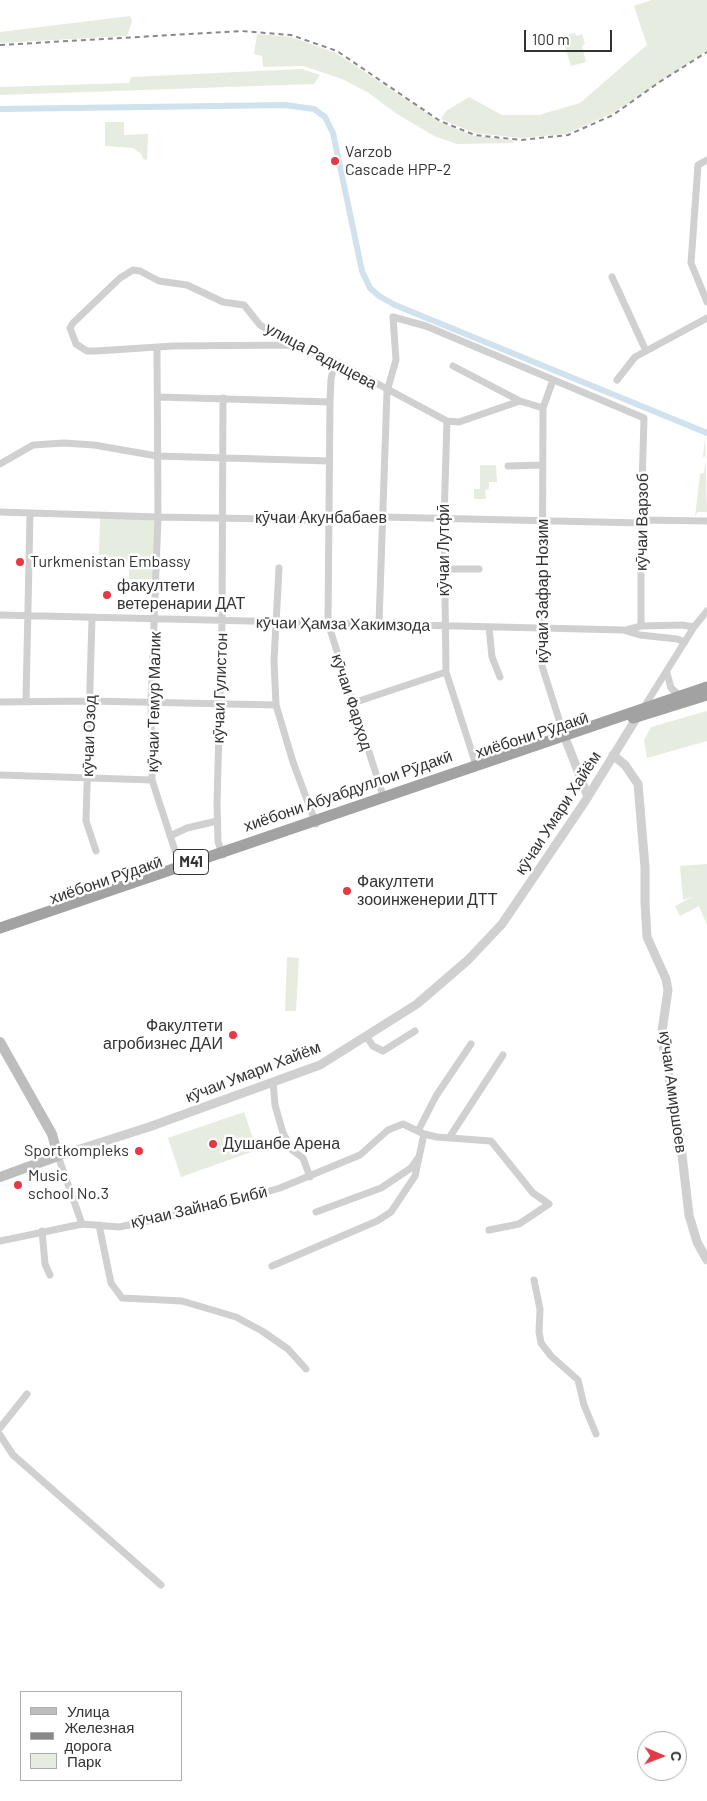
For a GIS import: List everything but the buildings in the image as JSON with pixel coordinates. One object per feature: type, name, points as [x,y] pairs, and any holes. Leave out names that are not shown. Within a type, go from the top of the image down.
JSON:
[{"type":"highway","points":[[641,712],[679,695],[707,687]]},
{"type":"highway","name":"хиёбони Рӯдакӣ","points":[[416,788],[641,712],[707,695]]},
{"type":"highway","name":"хиёбони Абуабдуллои Рӯдакӣ","points":[[0,928],[282,834],[416,788],[476,765],[565,738]]},
{"type":"highway","name":"хиёбони Рӯдакӣ","points":[[0,935],[181,868]]},
{"type":"main road","points":[[0,1042],[52,1134],[58,1156]]},
{"type":"main road","name":"кӯчаи Умари Хайём","points":[[0,1177],[58,1156]]},
{"type":"street","points":[[707,160],[698,164],[691,263],[707,302]]},
{"type":"street","name":"улица Радищева","points":[[156,349],[87,351],[76,344],[70,328],[120,278],[133,270],[140,271],[159,281],[187,285],[223,302],[246,306],[260,325],[293,344],[335,361],[387,391],[447,421]]},
{"type":"street","points":[[699,280],[707,275]]},
{"type":"street","points":[[612,276],[646,351]]},
{"type":"street","points":[[379,623],[387,391],[396,360],[393,317],[426,326],[553,380]]},
{"type":"street","points":[[617,380],[635,357],[707,318]]},
{"type":"street","points":[[156,349],[173,346],[293,344]]},
{"type":"street","name":"кӯчаи Темур Малик","points":[[156,349],[158,517],[152,702],[152,780],[181,868]]},
{"type":"street","name":"кӯчаи Фарҳод","points":[[335,361],[331,379],[330,402],[328,623],[384,799]]},
{"type":"street","points":[[453,366],[520,401],[543,408]]},
{"type":"street","name":"кӯчаи Зафар Нозим","points":[[553,380],[543,408],[542,666],[565,738],[588,797]]},
{"type":"street","name":"кӯчаи Варзоб","points":[[553,380],[644,418],[641,522],[642,626]]},
{"type":"street","points":[[158,397],[330,402]]},
{"type":"street","name":"кӯчаи Гулистон","points":[[222,854],[218,842],[217,821],[222,622],[223,398]]},
{"type":"street","points":[[447,421],[459,422],[520,401]]},
{"type":"street","name":"кӯчаи Лутфӣ","points":[[447,421],[443,627],[446,672],[476,765]]},
{"type":"street","points":[[0,464],[32,445],[40,444],[94,445],[157,456],[329,461]]},
{"type":"street","points":[[508,466],[542,465]]},
{"type":"street","name":"кӯчаи Акунбабаев","points":[[0,512],[328,520],[383,517],[542,521],[707,521]]},
{"type":"street","points":[[26,701],[30,514]]},
{"type":"street","points":[[279,568],[276,622],[276,705],[292,762],[315,822]]},
{"type":"street","points":[[444,569],[479,569]]},
{"type":"street","points":[[641,712],[694,627],[707,611]]},
{"type":"street","name":"кӯчаи Ҳамза Хакимзода","points":[[0,615],[222,622],[379,623],[443,627],[623,630],[640,635],[677,639],[685,642]]},
{"type":"street","name":"кӯчаи Озод","points":[[92,618],[86,820],[96,851]]},
{"type":"street","points":[[623,630],[642,626],[682,625],[694,627]]},
{"type":"street","points":[[489,628],[492,657],[500,677]]},
{"type":"street","points":[[353,703],[446,672]]},
{"type":"street","points":[[667,673],[671,688],[679,695]]},
{"type":"street","points":[[0,702],[90,701],[276,705]]},
{"type":"street","name":"кӯчаи Умари Хайём","points":[[58,1156],[104,1142],[320,1065],[417,1004],[468,960],[502,924],[588,797],[641,712]]},
{"type":"street","name":"кӯчаи Амиршоев","points":[[613,755],[625,765],[638,784],[646,866],[645,920],[647,937],[666,979],[668,990],[662,1031],[664,1051],[679,1129],[689,1215],[697,1242],[707,1260]]},
{"type":"street","points":[[0,775],[152,780]]},
{"type":"street","points":[[170,836],[187,828],[217,821]]},
{"type":"street","points":[[366,1036],[373,1046],[383,1051],[415,1031]]},
{"type":"street","points":[[272,1266],[344,1236],[385,1216],[395,1206],[416,1176],[421,1154],[421,1132],[436,1096],[471,1044]]},
{"type":"street","points":[[449,1138],[503,1055]]},
{"type":"street","points":[[273,1082],[275,1105],[283,1133],[292,1150],[303,1158],[310,1176]]},
{"type":"street","name":"кӯчаи Зайнаб Бибӣ","points":[[0,1241],[82,1224],[119,1226],[211,1208],[310,1176],[360,1155],[388,1130],[403,1124],[421,1132],[449,1138],[490,1141],[533,1193],[549,1204],[519,1224],[489,1230]]},
{"type":"street","points":[[316,1212],[381,1188],[410,1168],[421,1154]]},
{"type":"street","points":[[58,1156],[82,1224]]},
{"type":"street","points":[[99,1225],[112,1283],[122,1298],[182,1301],[236,1317],[262,1331],[288,1350],[306,1368]]},
{"type":"street","points":[[42,1231],[45,1264],[50,1275]]},
{"type":"street","points":[[534,1280],[540,1309],[539,1332],[541,1343],[551,1356],[578,1380],[586,1410],[596,1434]]},
{"type":"street","points":[[0,1428],[27,1394]]},
{"type":"street","points":[[0,1435],[5,1445],[26,1468],[161,1585]]},
{"type":"green space","points":[[652,0],[707,0],[707,51],[613,113],[566,134],[521,138],[475,133],[441,119],[446,111],[469,97],[502,115],[539,115],[580,103],[647,45],[634,6]]},
{"type":"green space","points":[[130,16],[132,21],[127,36],[0,43],[0,32]]},
{"type":"green space","points":[[575,33],[576,36],[582,34],[585,44],[582,46],[586,62],[571,66],[562,36]]},
{"type":"green space","points":[[257,34],[291,37],[336,53],[440,122],[474,136],[512,140],[514,143],[457,144],[434,136],[394,112],[369,93],[342,79],[303,66],[263,67],[262,56],[254,54]]},
{"type":"green space","points":[[302,69],[320,75],[314,84],[0,95],[0,87],[129,83],[131,77]]},
{"type":"green space","points":[[105,122],[124,122],[124,135],[148,134],[147,160],[143,159],[141,154],[133,148],[105,146]]},
{"type":"green space","points":[[705,438],[706,457],[703,457]]},
{"type":"green space","points":[[706,460],[707,512],[697,512],[695,517],[700,474],[704,473]]},
{"type":"green space","points":[[480,465],[496,465],[497,482],[489,482],[489,489],[485,490],[486,499],[474,499],[474,489],[480,489]]},
{"type":"green space","points":[[100,518],[157,519],[156,579],[129,579],[129,561],[109,561],[108,555],[99,555]]},
{"type":"green space","points":[[707,711],[707,741],[647,758],[644,740],[651,727]]},
{"type":"green space","points":[[707,864],[707,925],[699,906],[680,916],[675,906],[692,897],[683,900],[680,866]]},
{"type":"green space","points":[[287,957],[299,958],[296,1011],[285,1011]]},
{"type":"green space","name":"Душанбе Арена","points":[[244,1112],[257,1150],[181,1177],[168,1138]]},
{"type":"waterway","points":[[0,109],[285,105],[314,109],[325,117],[333,133],[362,271],[370,288],[379,296],[395,305],[707,433]]},
{"type":"railway","points":[[0,45],[241,31],[291,35],[337,51],[440,121],[475,135],[521,140],[568,135],[613,115],[658,83],[707,52]]},
{"type":"place","name":"Varzob Cascade HPP-2","points":[[335,161]]},
{"type":"place","name":"Turkmenistan Embassy","points":[[20,562]]},
{"type":"place","name":"факултети ветеренарии ДАТ","points":[[107,595]]},
{"type":"place","name":"Факултети зооинженерии ДТТ","points":[[347,891]]},
{"type":"place","name":"Факултети агробизнес ДАИ","points":[[233,1035]]},
{"type":"place","name":"Душанбе Арена","points":[[213,1144]]},
{"type":"place","name":"Sportkompleks","points":[[139,1151]]},
{"type":"place","name":"Music school No.3","points":[[18,1185]]}]
